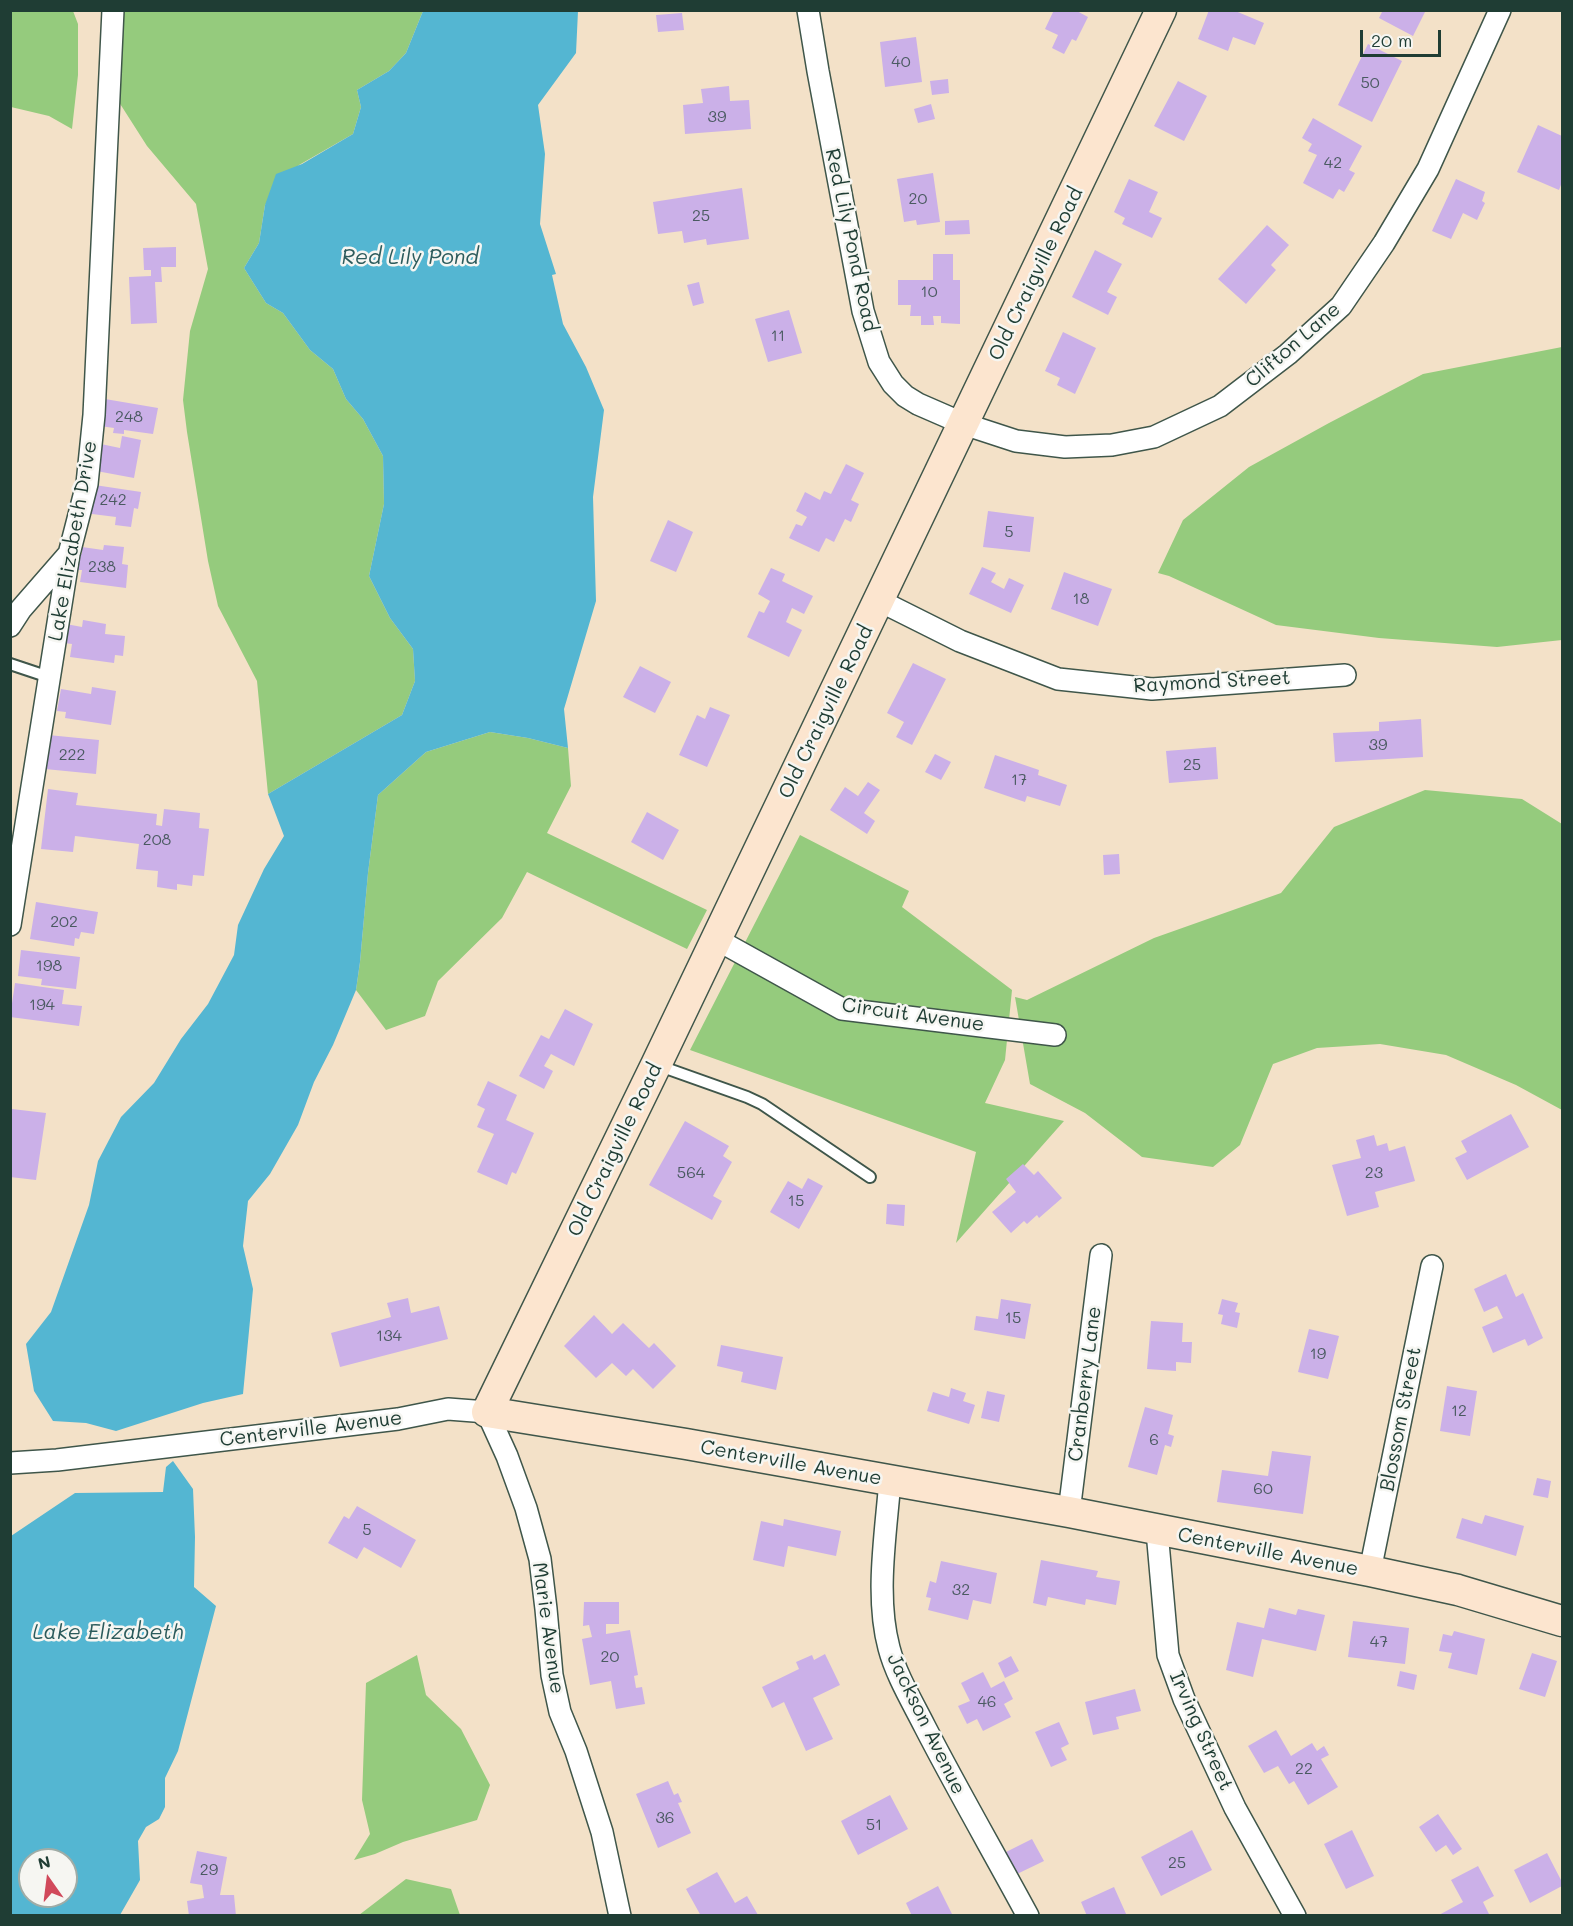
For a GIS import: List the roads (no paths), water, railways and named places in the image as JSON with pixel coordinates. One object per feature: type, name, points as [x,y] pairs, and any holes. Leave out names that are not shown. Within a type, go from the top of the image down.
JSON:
[{"type":"street","name":"Lake Elizabeth Drive","points":[[10,925],[69,554],[87,484],[94,415],[113,10]]},
{"type":"street","name":"Red Lily Pond Road","points":[[808,10],[819,81],[863,311],[879,362],[892,384],[905,396],[964,424]]},
{"type":"street","name":"Old Craigville Road","points":[[486,1412],[880,601],[1161,10]]},
{"type":"street","name":"Clifton Lane","points":[[964,424],[1016,441],[1065,447],[1112,445],[1154,437],[1220,406],[1288,354],[1341,306],[1384,243],[1428,169],[1500,10]]},
{"type":"street","points":[[10,626],[21,609],[69,554]]},
{"type":"street","name":"Raymond Street","points":[[880,601],[960,640],[1058,679],[1152,689],[1345,675]]},
{"type":"street","name":"Circuit Avenue","points":[[716,939],[842,1009],[1055,1035]]},
{"type":"street","name":"Cranberry Lane","points":[[1069,1512],[1101,1255]]},
{"type":"street","name":"Blossom Street","points":[[1370,1571],[1432,1266]]},
{"type":"street","name":"Centerville Avenue","points":[[11,1463],[57,1461],[398,1419],[448,1409],[486,1412],[686,1444],[1069,1512],[1458,1590],[1563,1621]]},
{"type":"street","name":"Marie Avenue","points":[[486,1412],[507,1456],[526,1509],[540,1559],[552,1675],[561,1712],[602,1832],[620,1916]]},
{"type":"street","name":"Jackson Avenue","points":[[890,1480],[883,1574],[883,1615],[889,1649],[907,1692],[960,1795],[1028,1916]]},
{"type":"street","name":"Irving Street","points":[[1157,1531],[1168,1655],[1184,1699],[1235,1808],[1295,1916]]},
{"type":"lane","points":[[10,664],[49,677]]},
{"type":"lane","points":[[656,1065],[762,1104],[870,1177]]},
{"type":"water","name":"Red Lily Pond","points":[[423,11],[578,11],[576,53],[538,105],[545,154],[540,224],[556,274],[552,275],[563,324],[586,367],[604,410],[593,497],[596,601],[564,709],[568,748],[490,732],[426,752],[378,795],[356,990],[333,1045],[314,1082],[298,1125],[270,1174],[248,1201],[243,1246],[253,1289],[243,1394],[203,1403],[116,1431],[86,1423],[53,1421],[34,1391],[26,1344],[51,1312],[89,1205],[98,1161],[121,1117],[154,1083],[181,1039],[208,1004],[234,955],[238,925],[264,869],[284,836],[268,794],[402,715],[415,681],[413,649],[390,618],[369,576],[384,504],[383,456],[363,419],[346,399],[333,369],[310,350],[283,313],[266,303],[244,268],[259,243],[265,205],[276,174],[302,164],[353,134],[361,107],[357,90],[389,71],[406,53]]},
{"type":"water","name":"Lake Elizabeth","points":[[173,1461],[193,1489],[194,1587],[216,1606],[178,1751],[165,1778],[165,1807],[159,1819],[146,1827],[138,1841],[140,1880],[120,1915],[11,1915],[11,1536],[75,1493],[163,1492],[166,1467]]}]
